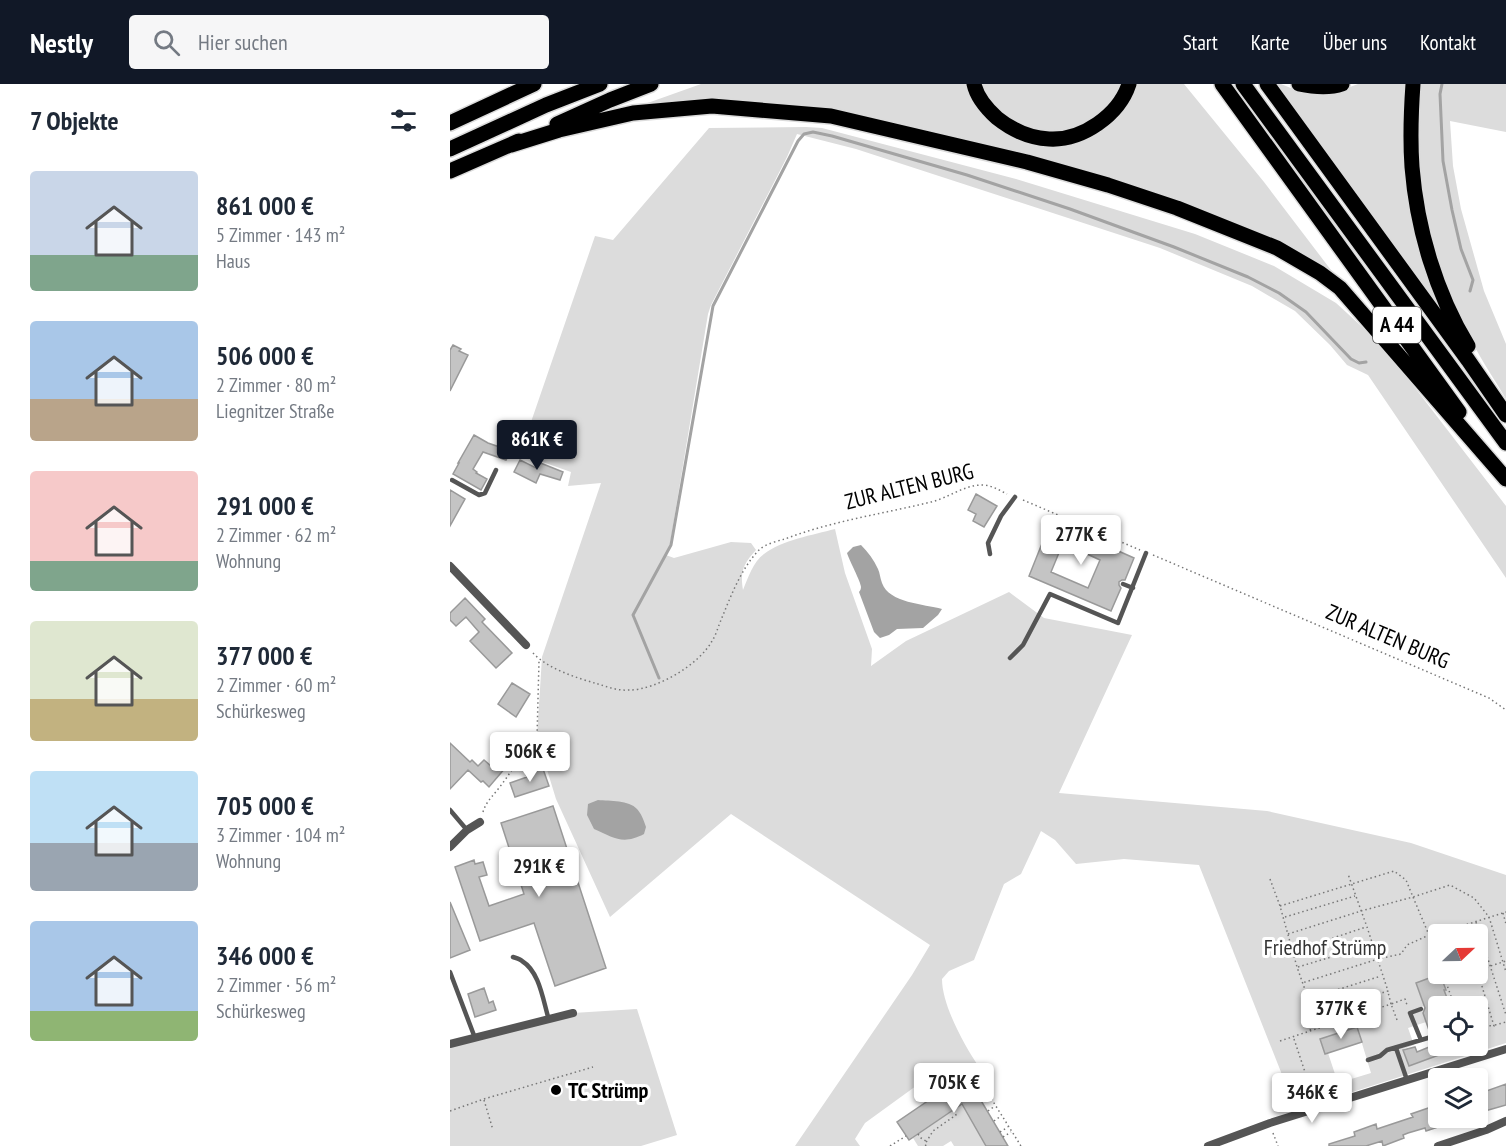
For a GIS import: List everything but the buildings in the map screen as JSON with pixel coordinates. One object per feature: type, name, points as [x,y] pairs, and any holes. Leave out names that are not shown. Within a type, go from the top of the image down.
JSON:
[{"type":"highway","points":[[450,123],[534,84]]},
{"type":"highway","points":[[450,149],[546,105],[600,84]]},
{"type":"highway","points":[[450,171],[651,84]]},
{"type":"highway","points":[[974,84],[975,90],[988,110],[1006,126],[1026,135],[1050,139],[1074,135],[1095,126],[1113,111],[1129,84]]},
{"type":"highway","points":[[1209,84],[1236,118],[1287,173]]},
{"type":"highway","name":"A 44","points":[[1222,84],[1506,478]]},
{"type":"highway","name":"A 44","points":[[1243,84],[1506,443]]},
{"type":"highway","points":[[1267,84],[1506,413]]},
{"type":"highway","points":[[1299,84],[1315,88],[1342,84]]},
{"type":"highway","points":[[1413,84],[1410,123],[1412,168],[1426,244],[1450,312],[1506,413]]},
{"type":"highway","points":[[511,145],[560,130],[633,113],[712,106],[831,116],[1027,162],[1108,184],[1177,208],[1277,248],[1320,273],[1340,288],[1506,478]]},
{"type":"street","points":[[450,566],[526,645]]},
{"type":"street","points":[[450,847],[467,830],[480,822]]},
{"type":"street","points":[[450,1044],[573,1013]]},
{"type":"street","points":[[1208,1146],[1270,1123],[1506,1049]]},
{"type":"street","points":[[1443,1145],[1506,1121]]},
{"type":"lane","points":[[451,480],[479,495],[485,493],[496,470]]},
{"type":"lane","points":[[990,554],[988,543],[1001,516],[1015,497]]},
{"type":"lane","points":[[1010,658],[1023,645],[1050,594],[1118,623],[1146,553]]},
{"type":"lane","points":[[1123,584],[1133,588]]},
{"type":"lane","points":[[450,810],[467,830]]},
{"type":"lane","points":[[513,957],[523,961],[531,970],[549,1020]]},
{"type":"lane","points":[[450,972],[476,1038]]},
{"type":"lane","points":[[1421,1009],[1410,1013],[1421,1040]]},
{"type":"lane","points":[[1368,1060],[1380,1056],[1387,1050],[1428,1038]]},
{"type":"lane","points":[[1396,1048],[1407,1080]]},
{"type":"path","name":"ZUR ALTEN BURG","points":[[480,822],[484,805],[537,737],[539,659],[548,666],[610,688],[630,691],[646,688],[686,668],[712,642],[735,588],[749,562],[763,547],[841,521],[935,501],[960,490],[980,485],[991,486],[1489,698],[1506,710]]},
{"type":"path","points":[[1280,906],[1394,871],[1406,880],[1428,933]]},
{"type":"path","points":[[1348,874],[1397,1020]]},
{"type":"path","points":[[1270,879],[1314,1015],[1310,1031]]},
{"type":"path","points":[[1288,934],[1450,885],[1474,898],[1488,917],[1506,972]]},
{"type":"path","points":[[1284,918],[1356,896]]},
{"type":"path","points":[[1469,924],[1506,912]]},
{"type":"path","points":[[1503,913],[1506,924]]},
{"type":"path","points":[[1476,922],[1506,1015]]},
{"type":"path","points":[[1293,951],[1367,927]]},
{"type":"path","points":[[1302,983],[1377,959],[1401,954],[1407,945],[1428,935]]},
{"type":"path","points":[[1297,967],[1372,944]]},
{"type":"path","points":[[1490,966],[1504,962]]},
{"type":"path","points":[[1307,999],[1382,975]]},
{"type":"path","points":[[1482,984],[1494,1026]]},
{"type":"path","points":[[1314,1015],[1388,991]]},
{"type":"path","points":[[1280,1041],[1405,999]]},
{"type":"path","points":[[1488,1026],[1506,1022]]},
{"type":"path","points":[[1293,1037],[1317,1109]]},
{"type":"path","points":[[450,1111],[593,1067]]},
{"type":"path","points":[[974,1089],[982,1084],[1021,1146]]},
{"type":"path","points":[[484,1099],[493,1130]]},
{"type":"path","points":[[988,1111],[996,1106]]},
{"type":"path","points":[[926,1146],[933,1131],[956,1115],[952,1110]]},
{"type":"path","points":[[947,1114],[950,1119]]},
{"type":"path","points":[[994,1121],[1002,1116]]},
{"type":"path","points":[[940,1119],[944,1123]]},
{"type":"path","points":[[1270,1123],[1278,1146]]},
{"type":"path","points":[[1000,1132],[1009,1127]]},
{"type":"path","points":[[1003,1137],[1012,1132]]},
{"type":"path","points":[[918,1134],[927,1141]]},
{"type":"path","points":[[890,1146],[906,1136]]},
{"type":"green space","points":[[701,84],[1184,84],[1264,182],[1337,278],[1202,216],[828,112],[628,110]]},
{"type":"green space","points":[[1358,84],[1408,84],[1406,105],[1443,307],[1440,309],[1275,85],[1298,91],[1342,90]]},
{"type":"green space","points":[[1420,84],[1506,84],[1506,132],[1450,121],[1453,166],[1461,209],[1484,291],[1506,344],[1506,399],[1467,332],[1443,272],[1434,242],[1422,180],[1419,149]]},
{"type":"green space","name":"Friedhof Strümp","points":[[709,128],[822,128],[1016,179],[1195,234],[1274,266],[1336,303],[1382,345],[1506,506],[1506,578],[1368,375],[1347,365],[1295,311],[1252,286],[1160,248],[856,149],[797,134],[708,314],[670,544],[666,555],[674,558],[731,542],[751,543],[756,550],[744,569],[743,590],[760,557],[771,549],[835,529],[845,573],[872,649],[871,666],[906,641],[1009,592],[1044,618],[1132,635],[1059,793],[1267,811],[1411,843],[1506,875],[1506,1043],[1488,1049],[1488,996],[1446,996],[1444,990],[1443,984],[1488,984],[1488,924],[1428,924],[1428,978],[1416,983],[1424,1006],[1421,1007],[1426,1022],[1408,1028],[1414,1045],[1403,1049],[1409,1066],[1436,1056],[1465,1056],[1296,1110],[1199,865],[1124,859],[1076,864],[1055,840],[1041,831],[1021,874],[1004,884],[974,960],[949,971],[942,979],[950,1012],[979,1067],[938,1070],[865,1123],[855,1139],[860,1146],[795,1146],[930,945],[731,814],[610,917],[556,799],[537,737],[542,657],[601,483],[568,486],[571,472],[520,454],[595,236],[613,240]],"holes":[[[1357,1027],[1371,1073],[1338,1083],[1328,1053],[1325,1053],[1320,1039]]]},
{"type":"green space","name":"TC Strümp","points":[[637,1009],[677,1135],[641,1146],[450,1146],[450,1044],[573,1013]]},
{"type":"green space","points":[[962,1104],[986,1146],[954,1146],[951,1141],[943,1146],[918,1146],[913,1138]]},
{"type":"shaded area","points":[[861,545],[875,562],[886,590],[899,599],[942,609],[938,615],[923,628],[897,629],[880,638],[874,632],[859,592],[860,584],[847,553],[853,547]]},
{"type":"shaded area","points":[[598,800],[634,806],[646,827],[644,834],[624,840],[594,829],[587,815],[588,804]]},
{"type":"waterway","points":[[1442,84],[1440,94],[1443,161],[1461,249],[1473,280],[1470,291]]},
{"type":"waterway","points":[[659,678],[633,615],[671,545],[713,306],[798,141],[804,134],[813,132],[832,136],[967,175],[1070,209],[1248,277],[1279,293],[1306,312],[1351,359],[1359,363],[1366,362]]},
{"type":"place","name":"TC Strümp","points":[[556,1090]]}]
